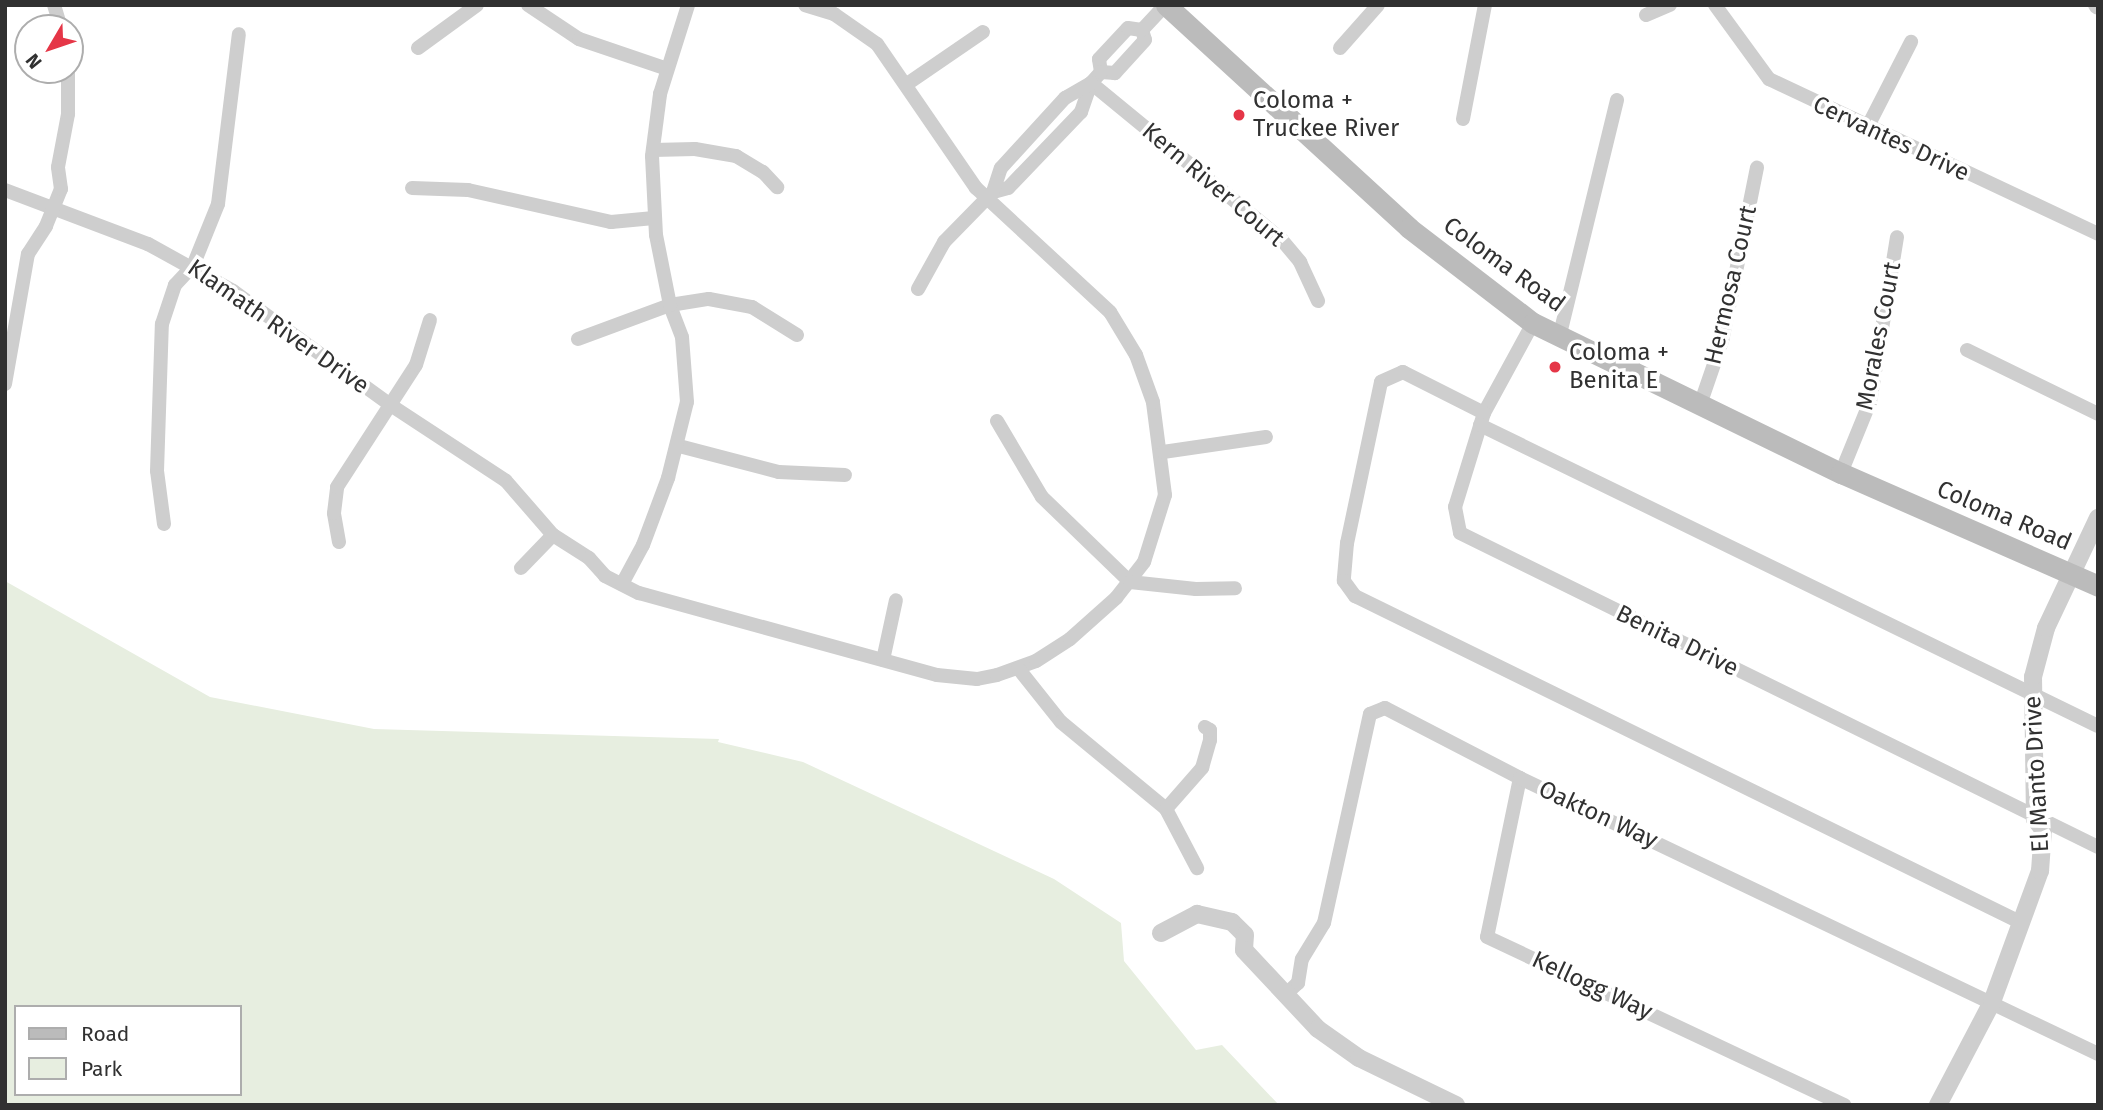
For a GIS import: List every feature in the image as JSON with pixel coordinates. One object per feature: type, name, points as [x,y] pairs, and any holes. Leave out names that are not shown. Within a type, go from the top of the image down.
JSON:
[{"type":"main road","name":"Coloma Road","points":[[1166,5],[1409,228],[1533,323],[1559,338],[1700,402],[1841,473],[2098,586]]},
{"type":"street","points":[[418,48],[477,5]]},
{"type":"street","points":[[528,5],[579,39],[667,69]]},
{"type":"street","points":[[622,584],[643,545],[679,446],[687,380],[682,337],[670,305],[654,218],[653,150],[667,69],[688,5]]},
{"type":"street","name":"Klamath River Drive","points":[[5,190],[193,266],[392,406],[506,481],[553,535],[589,558],[605,576],[639,593],[957,679],[1018,668],[1070,639],[1130,582],[1153,542],[1162,516],[1163,452],[1146,378],[1117,323],[1093,293],[990,195],[943,145],[907,84],[862,30],[834,14],[805,5]]},
{"type":"street","points":[[1142,30],[1166,5]]},
{"type":"street","points":[[1340,48],[1378,5]]},
{"type":"street","points":[[1463,119],[1485,5]]},
{"type":"street","points":[[1646,15],[1670,5]]},
{"type":"street","name":"Cervantes Drive","points":[[1715,5],[1769,79],[1867,128],[2098,234]]},
{"type":"street","points":[[990,195],[1008,188],[1081,112],[1096,78],[1099,59],[1128,28],[1142,30]]},
{"type":"street","points":[[918,289],[944,242],[990,195],[1001,168],[1065,98],[1096,78],[1115,73],[1145,40],[1142,30]]},
{"type":"street","points":[[907,84],[983,32]]},
{"type":"street","points":[[164,524],[157,471],[162,324],[175,285],[193,266],[223,184],[239,34]]},
{"type":"street","points":[[1867,128],[1911,42]]},
{"type":"street","name":"Kern River Court","points":[[1096,78],[1281,239],[1300,262],[1318,301]]},
{"type":"street","points":[[5,384],[28,254],[54,208],[61,189],[58,167],[68,114],[68,84]]},
{"type":"street","points":[[1559,338],[1617,100]]},
{"type":"street","points":[[653,150],[695,149],[736,156],[763,172],[777,187]]},
{"type":"street","name":"Hermosa Court","points":[[1700,402],[1722,341],[1757,167]]},
{"type":"street","points":[[412,188],[468,190],[611,222],[654,218]]},
{"type":"street","name":"Morales Court","points":[[1841,473],[1870,402],[1897,237]]},
{"type":"street","points":[[578,339],[670,305],[709,299],[742,303],[771,315],[797,335]]},
{"type":"street","name":"Klamath River Drive","points":[[392,406],[416,365],[430,320]]},
{"type":"street","name":"Benita Drive","points":[[1533,323],[1482,419],[1455,507],[1460,533],[2035,819],[2098,847]]},
{"type":"street","points":[[1967,350],[2098,414]]},
{"type":"street","points":[[2022,923],[1355,596],[1344,581],[1347,543],[1381,382],[1404,372],[1482,419],[2098,726]]},
{"type":"street","points":[[340,542],[334,513],[337,487],[392,406]]},
{"type":"street","points":[[997,421],[1042,498],[1130,582],[1196,589],[1235,588]]},
{"type":"street","points":[[1163,452],[1266,437]]},
{"type":"street","points":[[679,446],[779,472],[845,475]]},
{"type":"street","name":"El Manto Drive","points":[[1938,1105],[1992,1002],[2022,923],[2043,851],[2043,829],[2035,819],[2032,691],[2046,628],[2098,518]]},
{"type":"street","points":[[521,568],[553,535]]},
{"type":"street","points":[[883,660],[896,600]]},
{"type":"street","points":[[1018,668],[1061,722],[1166,809],[1197,868]]},
{"type":"street","name":"Oakton Way","points":[[1285,995],[1298,983],[1302,959],[1324,923],[1370,714],[1385,708],[1520,778],[2098,1054]]},
{"type":"street","points":[[1166,809],[1202,768],[1210,740],[1210,730],[1205,727]]},
{"type":"street","name":"Kellogg Way","points":[[1520,778],[1487,937],[1843,1105]]},
{"type":"street","points":[[1161,933],[1197,914],[1224,917],[1245,935],[1244,950],[1318,1029],[1359,1058],[1456,1105]]},
{"type":"green space","points":[[5,581],[210,697],[374,729],[719,739],[718,742],[803,762],[1054,879],[1121,923],[1124,961],[1196,1050],[1222,1045],[1279,1105],[5,1105]]},
{"type":"place","name":"Coloma + Truckee River","points":[[1239,115]]},
{"type":"place","name":"Coloma + Benita E","points":[[1555,367]]}]
